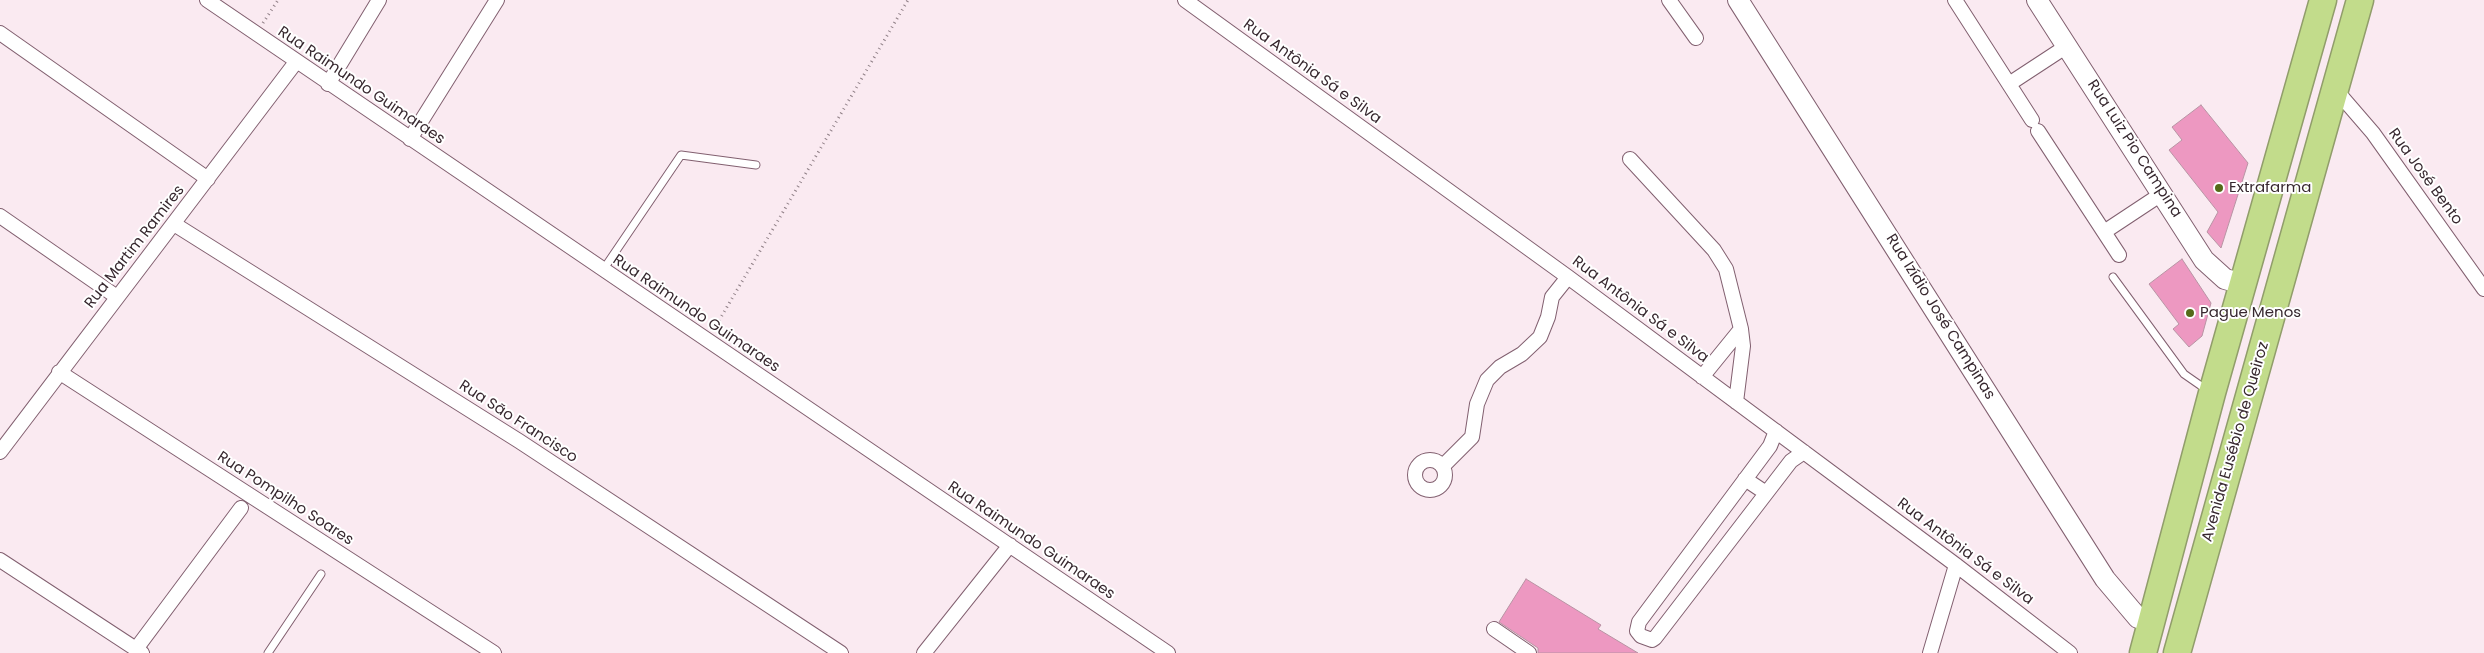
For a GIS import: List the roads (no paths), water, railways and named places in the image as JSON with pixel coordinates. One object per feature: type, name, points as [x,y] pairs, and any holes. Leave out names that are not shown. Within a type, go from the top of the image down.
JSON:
[{"type":"highway","points":[[2143,653],[2212,393],[2323,0]]},
{"type":"highway","name":"Avenida Eusébio de Queiroz","points":[[2177,653],[2360,0]]},
{"type":"street","name":"Rua Raimundo Guimaraes","points":[[207,0],[706,342],[1168,653]]},
{"type":"street","points":[[328,84],[379,0]]},
{"type":"street","points":[[410,139],[497,0]]},
{"type":"street","name":"Rua Antônia Sá e Silva","points":[[1185,0],[1568,277],[1956,565],[2070,653]]},
{"type":"street","points":[[1668,0],[1696,38]]},
{"type":"street","name":"Rua Izídio José Campinas","points":[[1738,0],[2105,579],[2138,618],[2152,622]]},
{"type":"street","points":[[1954,0],[2119,255]]},
{"type":"street","name":"Rua Luiz Pio Campina","points":[[2037,0],[2163,192],[2204,260],[2225,279],[2243,284]]},
{"type":"street","points":[[0,33],[208,179]]},
{"type":"street","points":[[2009,84],[2067,46]]},
{"type":"street","name":"Rua Martim Ramires","points":[[0,452],[296,62]]},
{"type":"street","name":"Rua José Bento","points":[[2335,89],[2373,133],[2484,289]]},
{"type":"street","points":[[1630,159],[1714,250],[1726,269],[1743,346],[1736,402]]},
{"type":"street","points":[[2104,232],[2163,192]]},
{"type":"street","points":[[0,216],[117,297]]},
{"type":"street","name":"Rua São Francisco","points":[[174,224],[518,442],[841,653]]},
{"type":"street","points":[[1443,466],[1472,437],[1478,404],[1487,380],[1500,367],[1522,354],[1540,337],[1548,317],[1552,297],[1568,277]]},
{"type":"street","points":[[1702,377],[1741,330]]},
{"type":"street","name":"Rua Pompilho Soares","points":[[59,372],[494,653]]},
{"type":"street","points":[[1776,431],[1770,446],[1639,622],[1637,631],[1641,636],[1652,640],[1655,638],[1791,461],[1804,452]]},
{"type":"street","points":[[1745,479],[1766,493]]},
{"type":"street","points":[[0,560],[139,651],[241,508]]},
{"type":"street","points":[[924,653],[1010,545]]},
{"type":"street","points":[[1689,555],[1708,570]]},
{"type":"street","points":[[1930,653],[1956,565]]},
{"type":"street","points":[[1494,629],[1529,653]]},
{"type":"lane","points":[[602,270],[681,155],[756,165]]},
{"type":"lane","points":[[2113,277],[2184,374],[2212,393]]},
{"type":"lane","points":[[268,653],[321,574]]},
{"type":"place","name":"Extrafarma","points":[[2219,188]]},
{"type":"place","name":"Pague Menos","points":[[2190,313]]}]
